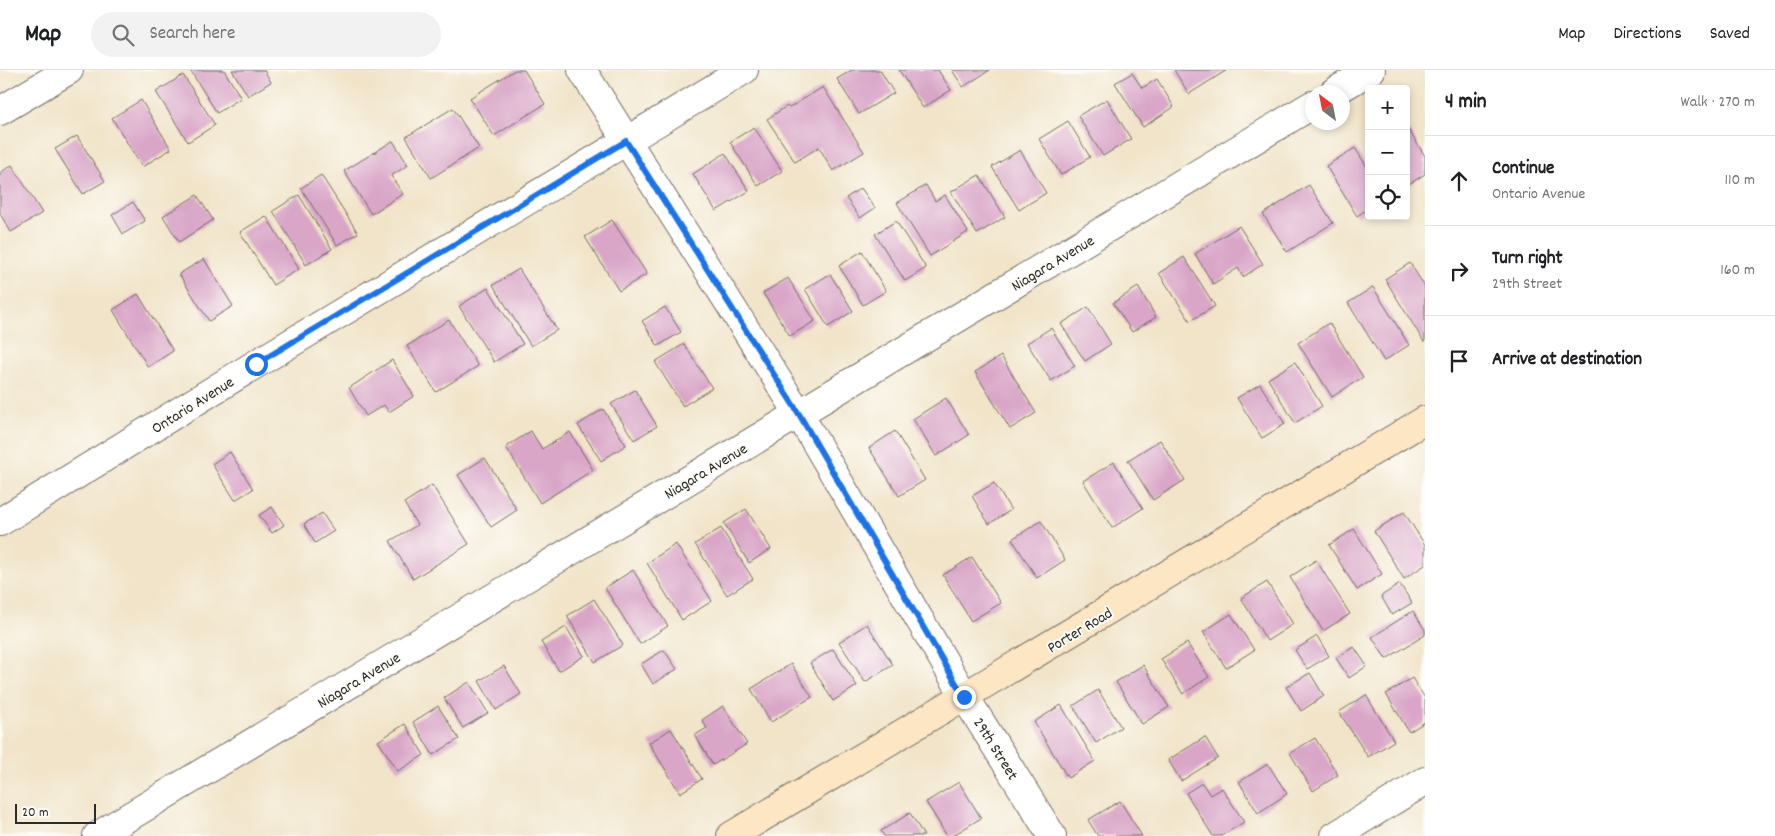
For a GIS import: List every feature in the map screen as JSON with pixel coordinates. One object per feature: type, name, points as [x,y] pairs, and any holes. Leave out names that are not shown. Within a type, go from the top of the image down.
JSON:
[{"type":"main road","name":"Porter Road","points":[[731,836],[1425,420]]},
{"type":"street","points":[[0,111],[70,70]]},
{"type":"street","name":"29th Street","points":[[582,70],[799,414],[964,697],[1052,836]]},
{"type":"street","name":"Ontario Avenue","points":[[0,522],[256,364],[744,70]]},
{"type":"street","points":[[1346,85],[1371,70]]},
{"type":"street","name":"Niagara Avenue","points":[[97,836],[1305,109]]},
{"type":"street","points":[[1336,836],[1425,781]]},
{"type":"building","points":[[190,70],[224,70],[241,98],[217,113]]},
{"type":"building","points":[[232,70],[264,70],[271,82],[248,96]]},
{"type":"building","points":[[515,70],[524,70],[545,104],[494,136],[470,98]]},
{"type":"building","points":[[852,70],[880,70],[894,93],[859,114],[837,79]]},
{"type":"building","points":[[899,70],[938,70],[951,90],[923,108]]},
{"type":"building","points":[[952,70],[990,70],[963,87]]},
{"type":"building","points":[[1174,70],[1227,70],[1189,94]]},
{"type":"building","points":[[1132,73],[1142,88],[1157,79],[1174,107],[1143,127],[1115,83]]},
{"type":"building","points":[[183,75],[215,125],[188,142],[156,92]]},
{"type":"building","points":[[823,87],[864,152],[833,171],[819,147],[795,162],[767,119]]},
{"type":"building","points":[[1107,99],[1131,139],[1103,156],[1078,116]]},
{"type":"building","points":[[141,100],[171,149],[142,167],[112,118]]},
{"type":"building","points":[[453,108],[479,148],[431,178],[406,137]]},
{"type":"building","points":[[1068,121],[1090,157],[1061,175],[1039,139]]},
{"type":"building","points":[[754,127],[782,171],[758,186],[730,142]]},
{"type":"building","points":[[1410,132],[1425,156],[1425,174],[1410,183]]},
{"type":"building","points":[[77,136],[105,181],[83,194],[55,149]]},
{"type":"building","points":[[393,141],[408,165],[391,176],[403,194],[371,214],[344,171]]},
{"type":"building","points":[[1355,148],[1365,164],[1365,211],[1357,216],[1326,166]]},
{"type":"building","points":[[1020,150],[1046,193],[1019,210],[992,167]]},
{"type":"building","points":[[725,153],[749,191],[716,211],[693,174]]},
{"type":"building","points":[[12,165],[42,213],[11,232],[0,214],[0,173]]},
{"type":"building","points":[[321,175],[358,233],[337,245],[301,188]]},
{"type":"building","points":[[979,175],[1005,217],[977,234],[951,192]]},
{"type":"building","points":[[926,185],[935,201],[945,195],[968,232],[930,256],[897,203]]},
{"type":"building","points":[[1309,185],[1333,223],[1287,252],[1263,214]]},
{"type":"building","points":[[861,188],[875,208],[860,218],[846,198]]},
{"type":"building","points":[[197,195],[213,220],[179,242],[163,216]]},
{"type":"building","points":[[299,195],[332,249],[306,265],[273,211]]},
{"type":"building","points":[[133,202],[145,221],[123,234],[112,215]]},
{"type":"building","points":[[266,216],[299,269],[273,285],[240,232]]},
{"type":"building","points":[[612,220],[647,274],[619,291],[585,237]]},
{"type":"building","points":[[896,221],[926,268],[905,281],[875,234]]},
{"type":"building","points":[[1239,226],[1263,264],[1243,277],[1238,268],[1213,284],[1195,254]]},
{"type":"building","points":[[862,251],[886,291],[863,305],[839,266]]},
{"type":"building","points":[[1184,257],[1215,306],[1190,321],[1159,273]]},
{"type":"building","points":[[204,259],[233,306],[209,321],[179,274]]},
{"type":"building","points":[[1410,263],[1425,287],[1424,342],[1385,279]]},
{"type":"building","points":[[519,269],[557,330],[531,346],[493,285]]},
{"type":"building","points":[[830,274],[853,311],[828,327],[805,289]]},
{"type":"building","points":[[788,278],[815,321],[790,336],[763,293]]},
{"type":"building","points":[[1138,287],[1156,317],[1132,332],[1113,303]]},
{"type":"building","points":[[1373,287],[1409,345],[1384,361],[1348,303]]},
{"type":"building","points":[[488,288],[523,344],[494,362],[459,306]]},
{"type":"building","points":[[138,294],[173,351],[148,367],[113,310]]},
{"type":"building","points":[[665,307],[681,332],[658,346],[642,321]]},
{"type":"building","points":[[1088,307],[1111,344],[1085,361],[1061,324]]},
{"type":"building","points":[[449,320],[478,366],[436,392],[407,346]]},
{"type":"building","points":[[1329,323],[1363,377],[1332,397],[1298,343]]},
{"type":"building","points":[[1051,328],[1075,366],[1051,381],[1027,343]]},
{"type":"building","points":[[684,344],[712,388],[683,406],[655,362]]},
{"type":"building","points":[[1001,356],[1036,413],[1010,429],[975,372]]},
{"type":"building","points":[[392,360],[414,396],[389,412],[384,405],[366,416],[349,388]]},
{"type":"building","points":[[1295,362],[1322,406],[1295,423],[1268,379]]},
{"type":"building","points":[[1260,384],[1285,424],[1262,438],[1237,398]]},
{"type":"building","points":[[635,390],[657,426],[634,440],[611,404]]},
{"type":"building","points":[[946,398],[969,435],[936,456],[913,419]]},
{"type":"building","points":[[603,409],[626,445],[601,461],[578,425]]},
{"type":"building","points":[[531,431],[542,449],[570,432],[593,470],[540,503],[506,447]]},
{"type":"building","points":[[895,431],[925,480],[899,496],[869,448]]},
{"type":"building","points":[[1160,440],[1185,480],[1153,500],[1128,460]]},
{"type":"building","points":[[230,452],[253,489],[235,500],[212,464]]},
{"type":"building","points":[[485,458],[517,510],[491,527],[458,475]]},
{"type":"building","points":[[1114,462],[1143,508],[1112,528],[1083,481]]},
{"type":"building","points":[[994,483],[1011,510],[989,524],[972,496]]},
{"type":"building","points":[[432,485],[469,544],[413,579],[390,541],[417,525],[404,503]]},
{"type":"building","points":[[272,507],[284,525],[272,533],[259,515]]},
{"type":"building","points":[[746,509],[771,549],[749,563],[724,523]]},
{"type":"building","points":[[1404,512],[1425,545],[1425,565],[1404,579],[1374,531]]},
{"type":"building","points":[[322,513],[334,531],[315,543],[304,524]]},
{"type":"building","points":[[1041,521],[1065,560],[1037,578],[1012,539]]},
{"type":"building","points":[[721,528],[753,579],[727,595],[695,544]]},
{"type":"building","points":[[1354,529],[1382,574],[1357,590],[1329,545]]},
{"type":"building","points":[[676,544],[712,601],[682,620],[647,563]]},
{"type":"building","points":[[972,557],[1001,603],[971,621],[943,575]]},
{"type":"building","points":[[1316,560],[1350,614],[1323,631],[1290,577]]},
{"type":"building","points":[[633,570],[668,626],[640,644],[605,588]]},
{"type":"building","points":[[1267,582],[1293,624],[1267,641],[1241,598]]},
{"type":"building","points":[[1400,584],[1412,603],[1392,615],[1381,596]]},
{"type":"building","points":[[594,599],[623,645],[595,662],[567,616]]},
{"type":"building","points":[[1413,611],[1425,630],[1425,635],[1386,659],[1372,637]]},
{"type":"building","points":[[1231,614],[1254,650],[1226,668],[1203,632]]},
{"type":"building","points":[[867,624],[893,665],[865,682],[839,642]]},
{"type":"building","points":[[566,627],[584,656],[559,671],[541,642]]},
{"type":"building","points":[[1317,636],[1329,656],[1307,669],[1295,650]]},
{"type":"building","points":[[1187,643],[1209,677],[1183,694],[1161,659]]},
{"type":"building","points":[[1354,647],[1367,666],[1349,678],[1336,658]]},
{"type":"building","points":[[833,649],[857,686],[833,701],[810,663]]},
{"type":"building","points":[[664,650],[677,669],[653,684],[641,664]]},
{"type":"building","points":[[791,664],[812,697],[771,722],[751,689]]},
{"type":"building","points":[[1143,665],[1169,707],[1142,724],[1116,682]]},
{"type":"building","points":[[504,666],[521,694],[496,710],[479,681]]},
{"type":"building","points":[[1310,673],[1324,696],[1301,711],[1286,687]]},
{"type":"building","points":[[1412,678],[1425,698],[1425,722],[1409,732],[1386,694]]},
{"type":"building","points":[[469,682],[488,713],[463,728],[444,698]]},
{"type":"building","points":[[1098,690],[1121,727],[1096,743],[1073,706]]},
{"type":"building","points":[[1366,695],[1394,741],[1368,757],[1339,712]]},
{"type":"building","points":[[1061,705],[1095,761],[1068,778],[1034,722]]},
{"type":"building","points":[[438,706],[459,739],[433,755],[413,722]]},
{"type":"building","points":[[723,706],[747,744],[713,765],[695,735],[707,728],[702,720]]},
{"type":"building","points":[[405,724],[424,755],[398,771],[378,741]]},
{"type":"building","points":[[671,729],[702,779],[680,793],[649,743]]},
{"type":"building","points":[[1205,737],[1218,758],[1181,781],[1168,760]]},
{"type":"building","points":[[1315,738],[1338,775],[1313,791],[1290,753]]},
{"type":"building","points":[[1268,764],[1287,794],[1258,813],[1239,782]]},
{"type":"building","points":[[959,782],[981,818],[952,836],[947,836],[926,802]]},
{"type":"building","points":[[1202,783],[1210,795],[1222,788],[1244,822],[1221,836],[1213,836],[1186,793]]},
{"type":"building","points":[[1120,801],[1142,836],[1098,836],[1088,820]]},
{"type":"building","points":[[910,813],[924,836],[884,836],[881,831]]},
{"type":"route","points":[[256,364],[626,141],[799,414],[964,697]]}]
